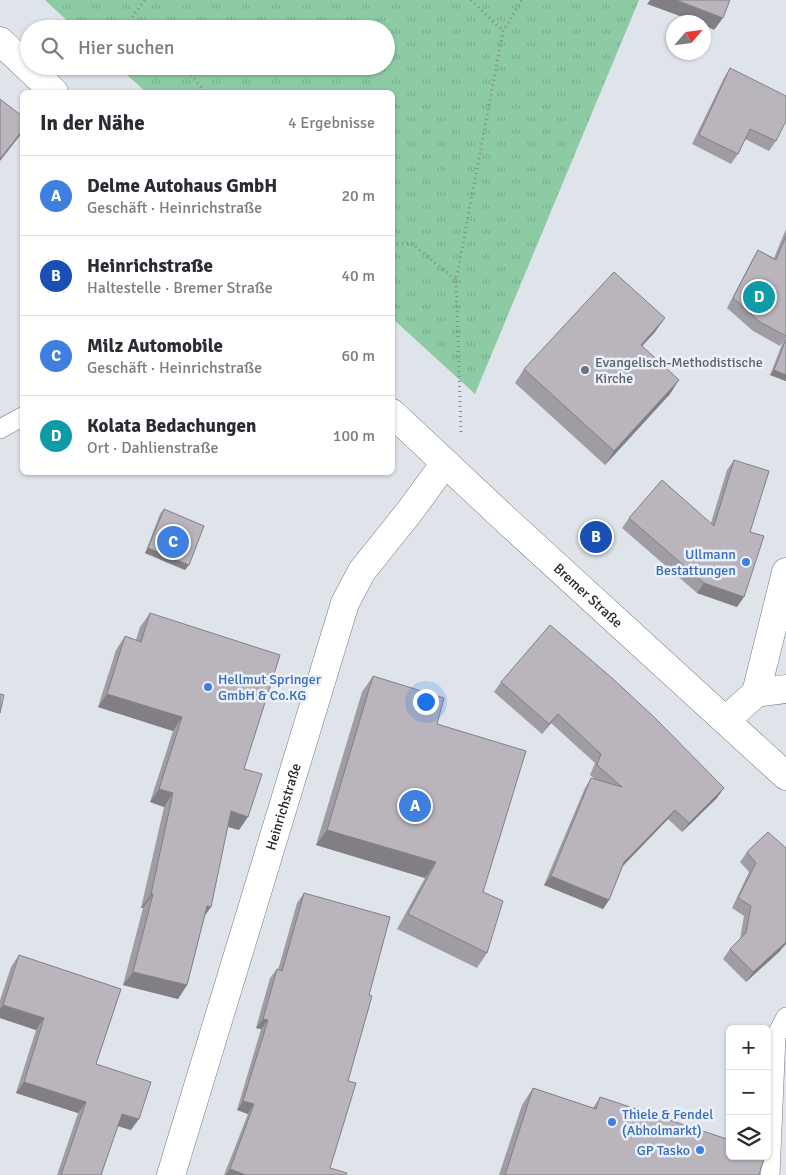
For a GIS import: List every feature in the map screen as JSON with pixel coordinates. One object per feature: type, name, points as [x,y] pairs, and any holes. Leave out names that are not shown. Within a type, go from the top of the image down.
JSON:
[{"type":"street","points":[[0,41],[20,60]]},
{"type":"street","points":[[36,75],[52,90]]},
{"type":"street","name":"Bremer Straße","points":[[395,416],[786,776]]},
{"type":"street","name":"Heinrichstraße","points":[[171,1175],[345,604],[362,571],[445,463]]},
{"type":"street","points":[[756,694],[786,572]]},
{"type":"street","points":[[726,720],[756,694],[786,689]]},
{"type":"lane","points":[[0,429],[20,417]]},
{"type":"lane","points":[[770,1175],[776,1036],[786,1017]]},
{"type":"path","points":[[130,20],[145,0]]},
{"type":"path","points":[[471,0],[503,31]]},
{"type":"path","points":[[445,463],[461,434],[456,280],[503,31],[522,0]]},
{"type":"path","points":[[190,75],[204,90]]},
{"type":"path","points":[[395,245],[411,243],[456,280]]},
{"type":"green space","points":[[45,0],[639,0],[475,394],[395,321],[395,90],[144,90],[127,75],[395,75],[395,20],[66,20]]},
{"type":"building","points":[[676,0],[730,0],[723,18]]},
{"type":"building","points":[[730,68],[786,96],[786,121],[776,141],[750,129],[738,154],[699,135]]},
{"type":"building","points":[[0,99],[20,114],[20,134],[0,159]]},
{"type":"building","points":[[786,236],[786,336],[760,322],[733,298],[758,250],[776,260]]},
{"type":"building","name":"Evangelisch-Methodistische Kirche","points":[[614,272],[665,318],[641,345],[679,380],[614,451],[524,369]]},
{"type":"building","points":[[786,339],[786,375],[774,370]]},
{"type":"building","points":[[734,460],[769,471],[750,532],[764,536],[744,597],[704,583],[629,518],[662,480],[714,526]]},
{"type":"building","points":[[164,509],[204,526],[189,565],[148,548]]},
{"type":"building","points":[[150,613],[280,655],[244,769],[262,774],[248,817],[231,811],[211,907],[207,906],[187,985],[133,972],[153,894],[151,894],[173,793],[159,789],[182,717],[107,694],[125,636],[141,642]]},
{"type":"building","points":[[550,625],[655,718],[724,788],[689,823],[675,810],[624,862],[609,900],[551,876],[591,778],[622,787],[597,765],[601,754],[558,714],[549,724],[501,682]]},
{"type":"building","points":[[373,676],[444,698],[437,724],[526,751],[483,892],[503,901],[487,953],[408,914],[436,862],[327,830]]},
{"type":"building","points":[[0,694],[4,695],[0,713]]},
{"type":"building","points":[[768,832],[786,848],[786,942],[753,972],[730,949],[746,933],[751,906],[738,898],[756,863],[747,852]]},
{"type":"building","points":[[304,893],[390,917],[369,995],[372,996],[348,1081],[356,1083],[330,1168],[347,1173],[346,1175],[246,1175],[230,1169],[254,1104],[243,1101],[268,1020],[263,1019],[277,969],[282,971]]},
{"type":"building","points":[[19,955],[121,989],[96,1064],[151,1082],[139,1119],[122,1114],[101,1175],[61,1175],[86,1102],[24,1082],[44,1018],[3,1005]]},
{"type":"building","points":[[533,1088],[596,1109],[600,1097],[726,1139],[726,1160],[764,1160],[759,1175],[505,1175]]},
{"type":"place","name":"Kolata Bedachungen","points":[[759,297]]},
{"type":"place","name":"Evangelisch-Methodistische Kirche","points":[[585,370]]},
{"type":"place","name":"Heinrichstraße","points":[[596,537]]},
{"type":"place","name":"Milz Automobile","points":[[173,542]]},
{"type":"place","name":"Ullmann Bestattungen","points":[[746,562]]},
{"type":"place","name":"Hellmut Springer GmbH & Co.KG","points":[[208,687]]},
{"type":"place","name":"Delme Autohaus GmbH","points":[[415,806]]},
{"type":"place","name":"Thiele & Fendel (Abholmarkt)","points":[[612,1122]]},
{"type":"place","name":"GP Tasko","points":[[700,1150]]}]
